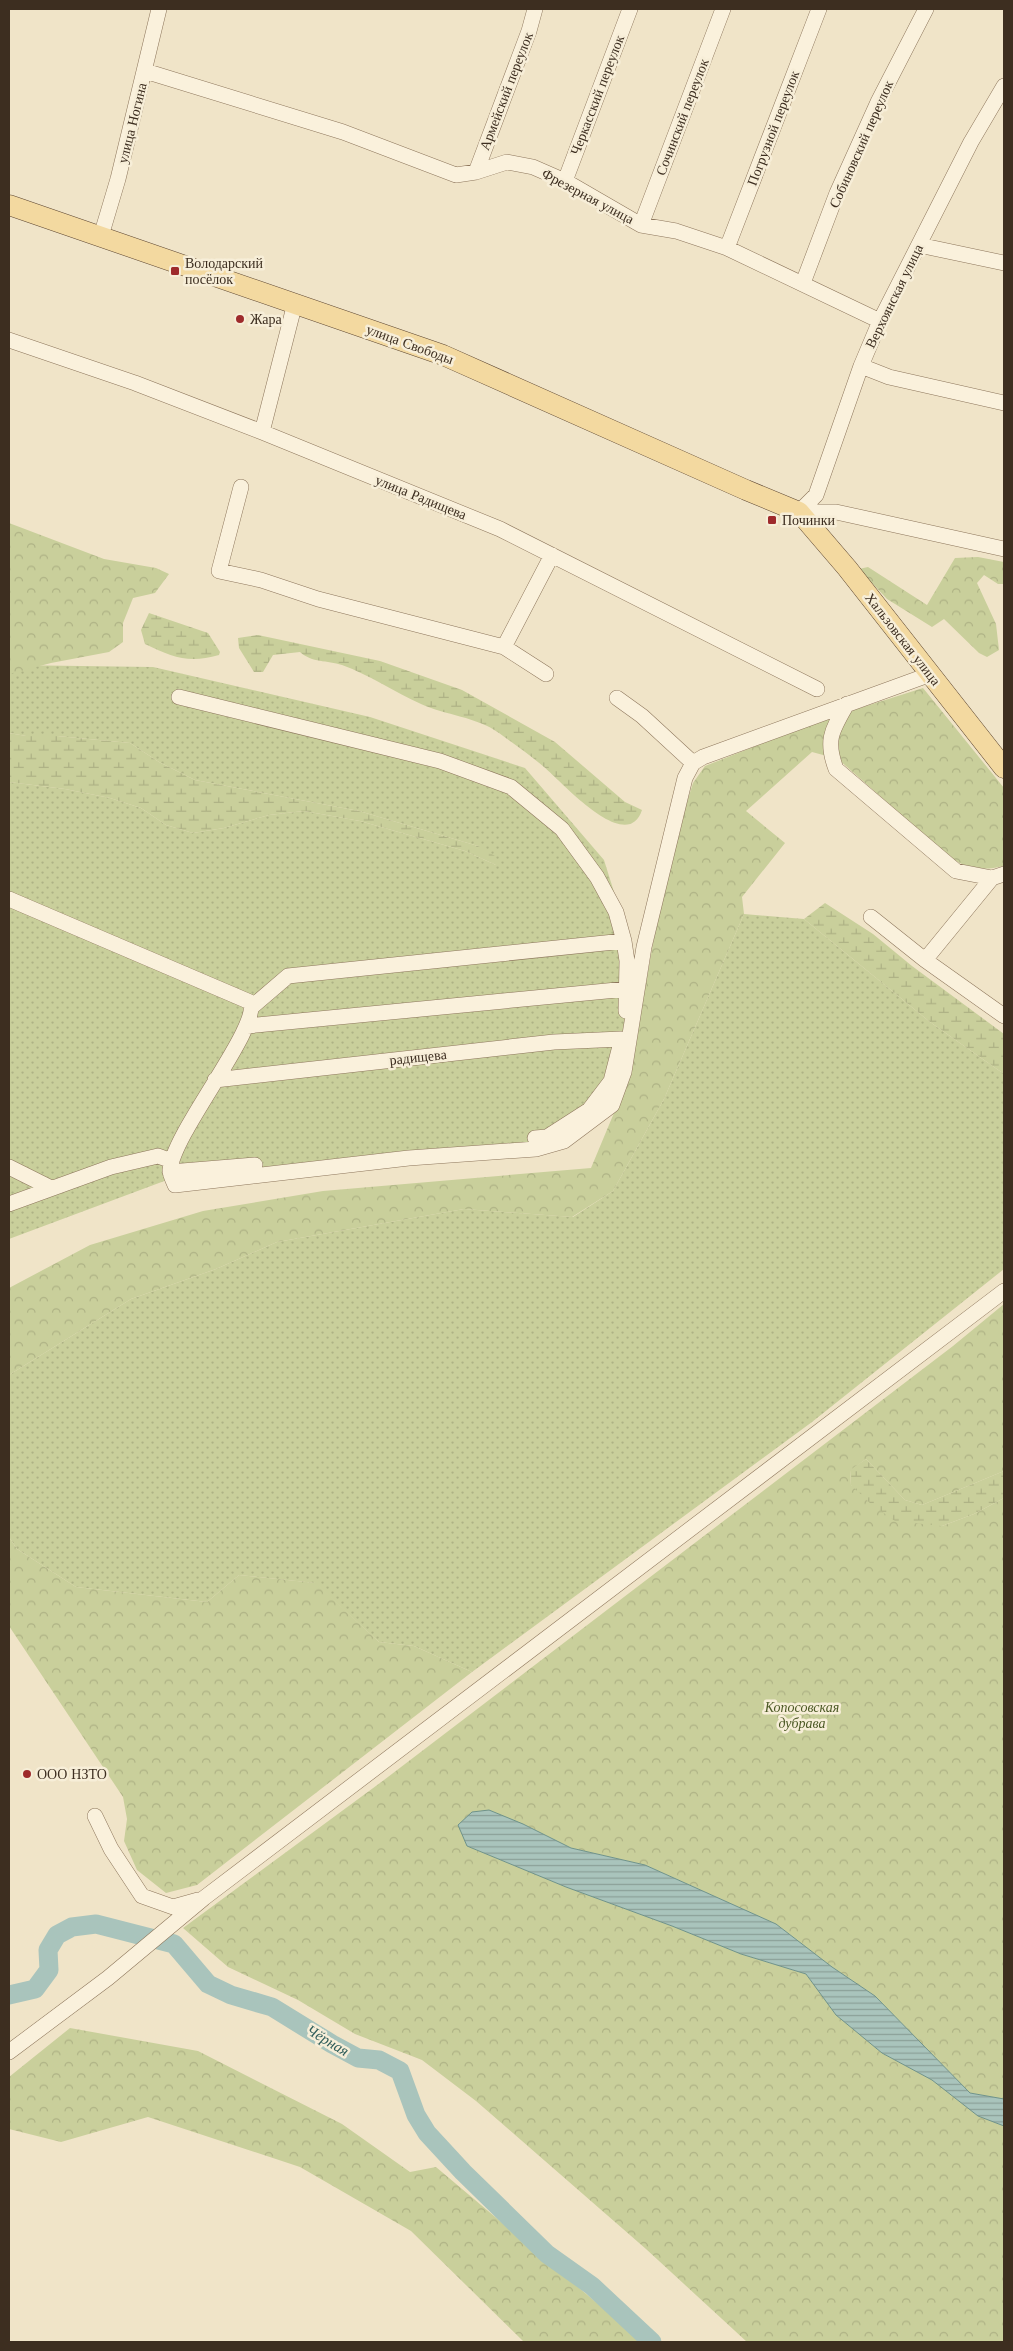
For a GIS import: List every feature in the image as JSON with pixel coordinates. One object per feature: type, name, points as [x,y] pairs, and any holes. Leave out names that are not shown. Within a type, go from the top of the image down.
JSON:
[{"type":"main road","name":"улица Свободы","points":[[9,205],[443,354],[799,512]]},
{"type":"main road","name":"Хальзовская улица","points":[[799,512],[931,674],[1004,768]]},
{"type":"street","name":"улица Ногина","points":[[102,236],[118,179],[159,9]]},
{"type":"street","name":"Армейский переулок","points":[[476,172],[529,31],[535,9]]},
{"type":"street","name":"Черкасский переулок","points":[[565,181],[630,9]]},
{"type":"street","name":"Сочинский переулок","points":[[641,225],[723,9]]},
{"type":"street","name":"Погрузной переулок","points":[[727,248],[819,9]]},
{"type":"street","name":"Собиновский переулок","points":[[803,284],[837,194],[878,102],[926,9]]},
{"type":"street","name":"Фрезерная улица","points":[[145,71],[343,132],[456,175],[476,172],[507,162],[533,167],[565,181],[641,225],[676,231],[727,248],[880,321]]},
{"type":"street","name":"Верхоянская улица","points":[[799,512],[816,495],[861,366],[880,321],[971,142],[1002,95]]},
{"type":"street","points":[[487,142],[507,162]]},
{"type":"street","points":[[919,245],[1004,263]]},
{"type":"street","points":[[262,432],[295,303]]},
{"type":"street","name":"улица Радищева","points":[[9,340],[135,383],[262,432],[500,529],[817,689]]},
{"type":"street","points":[[861,366],[889,377],[1004,403]]},
{"type":"street","points":[[241,487],[219,571],[261,580],[318,599],[504,647],[546,674]]},
{"type":"street","points":[[799,512],[836,512],[1004,548]]},
{"type":"street","points":[[504,647],[552,555]]},
{"type":"street","points":[[624,941],[288,976],[253,1006],[247,1026],[175,1153],[171,1167],[175,1185],[409,1158],[536,1149],[564,1141],[612,1105],[624,1072],[644,947],[685,778],[693,763],[703,757],[931,674]]},
{"type":"street","points":[[9,1204],[111,1167],[158,1156],[171,1167],[547,1137],[589,1110],[611,1082],[625,1024],[627,989],[624,941],[616,912],[592,869],[562,829],[511,786],[440,761],[179,697]]},
{"type":"street","points":[[617,698],[649,722],[693,763]]},
{"type":"street","points":[[848,704],[833,728],[829,751],[836,769],[956,871],[998,876]]},
{"type":"street","points":[[925,960],[998,876]]},
{"type":"street","points":[[9,899],[243,998],[253,1006]]},
{"type":"street","points":[[872,917],[925,960],[1004,1016]]},
{"type":"street","points":[[247,1026],[627,989]]},
{"type":"street","name":"радищева","points":[[215,1080],[554,1042],[621,1039]]},
{"type":"street","points":[[9,1167],[51,1188]]},
{"type":"street","points":[[9,2052],[162,1935],[204,1898],[1004,1291]]},
{"type":"street","points":[[95,1816],[112,1848],[142,1896],[173,1907],[204,1898]]},
{"type":"green space","points":[[9,523],[104,559],[156,568],[169,574],[155,593],[133,598],[123,623],[123,642],[109,652],[51,663],[9,674]]},
{"type":"green space","points":[[978,557],[1004,562],[1004,584],[998,584],[984,575],[977,583],[996,624],[999,650],[987,657],[979,653],[944,619],[932,627],[887,599],[859,569],[868,567],[927,605],[955,558]]},
{"type":"green space","points":[[149,613],[208,633],[220,652],[219,655],[198,659],[181,658],[145,644],[141,630]]},
{"type":"green space","points":[[258,635],[380,661],[462,690],[555,742],[625,802],[642,810],[634,822],[623,825],[609,820],[594,811],[544,767],[499,733],[481,723],[421,704],[342,665],[315,660],[300,652],[273,655],[263,672],[254,672],[239,648],[238,638]]},
{"type":"green space","points":[[9,665],[153,667],[370,717],[525,768],[604,860],[634,956],[630,1034],[618,1076],[554,1140],[167,1180],[9,1239],[9,782],[65,789],[110,798],[141,808],[166,825],[193,833],[224,828],[269,815],[304,811],[360,821],[465,851],[496,865],[478,846],[359,811],[195,780],[159,762],[130,743],[57,736],[26,736],[9,733]]},
{"type":"green space","points":[[923,688],[1004,788],[1004,866],[975,868],[949,857],[838,759],[812,752],[746,811],[785,843],[742,897],[744,914],[664,1099],[613,1191],[572,1217],[464,1209],[277,1242],[216,1269],[131,1299],[9,1375],[9,1288],[90,1245],[203,1211],[323,1191],[591,1168],[629,1077],[656,927],[676,837],[693,783],[705,766],[822,720]]},
{"type":"green space","points":[[9,733],[26,736],[57,736],[130,743],[159,762],[195,780],[359,811],[478,846],[495,856],[496,865],[465,851],[360,821],[304,811],[269,815],[224,828],[193,833],[166,825],[141,808],[110,798],[65,789],[9,782]]},
{"type":"green space","points":[[825,903],[873,934],[912,966],[1004,1034],[1004,1074],[930,1022],[804,919]]},
{"type":"green space","points":[[744,914],[804,919],[930,1022],[1004,1074],[1004,1269],[812,1422],[472,1672],[414,1646],[379,1642],[315,1583],[239,1575],[207,1602],[76,1587],[17,1549],[9,1537],[9,1375],[131,1299],[216,1269],[277,1242],[464,1209],[573,1217],[613,1191],[664,1099]]},
{"type":"green space","name":"Копосовская дубрава","points":[[1004,1304],[1004,1471],[922,1505],[905,1500],[866,1459],[850,1471],[851,1485],[942,1526],[974,1514],[1004,1498],[1004,2099],[970,2093],[875,1996],[832,1967],[776,1924],[645,1865],[571,1848],[523,1824],[467,1846],[566,1887],[741,1954],[806,1974],[836,2015],[882,2053],[932,2080],[978,2116],[1004,2126],[1004,2342],[747,2342],[646,2249],[476,2101],[422,2060],[355,2034],[298,2000],[228,1967],[183,1928],[384,1780],[953,1346]]},
{"type":"green space","points":[[866,1459],[905,1500],[922,1505],[1004,1471],[1004,1498],[974,1514],[942,1526],[895,1521],[871,1504],[851,1485],[850,1470]]},
{"type":"green space","points":[[9,1537],[17,1549],[76,1587],[207,1602],[239,1575],[316,1583],[379,1642],[414,1646],[472,1672],[197,1885],[166,1893],[137,1870],[124,1841],[127,1819],[123,1797],[9,1626]]},
{"type":"green space","points":[[70,2028],[198,2051],[342,2124],[410,2172],[436,2167],[643,2342],[524,2342],[411,2231],[300,2167],[148,2117],[61,2142],[9,2129],[9,2077]]},
{"type":"water","points":[[489,1810],[523,1824],[571,1848],[645,1865],[776,1924],[832,1967],[875,1996],[970,2093],[1004,2099],[1004,2126],[978,2116],[932,2080],[882,2053],[836,2015],[806,1974],[741,1954],[566,1887],[467,1846],[458,1825],[472,1812]]},
{"type":"waterway","name":"Чёрная","points":[[9,1995],[35,1989],[49,1970],[48,1950],[57,1935],[72,1927],[96,1924],[174,1944],[208,1984],[231,1995],[272,2007],[358,2058],[379,2060],[400,2071],[416,2115],[427,2133],[463,2172],[547,2254],[592,2286],[652,2342]]},
{"type":"place","name":"Володарский посёлок","points":[[175,271]]},
{"type":"place","name":"Жара","points":[[240,319]]},
{"type":"place","name":"Починки","points":[[772,520]]},
{"type":"place","name":"ООО НЗТО","points":[[27,1774]]}]
